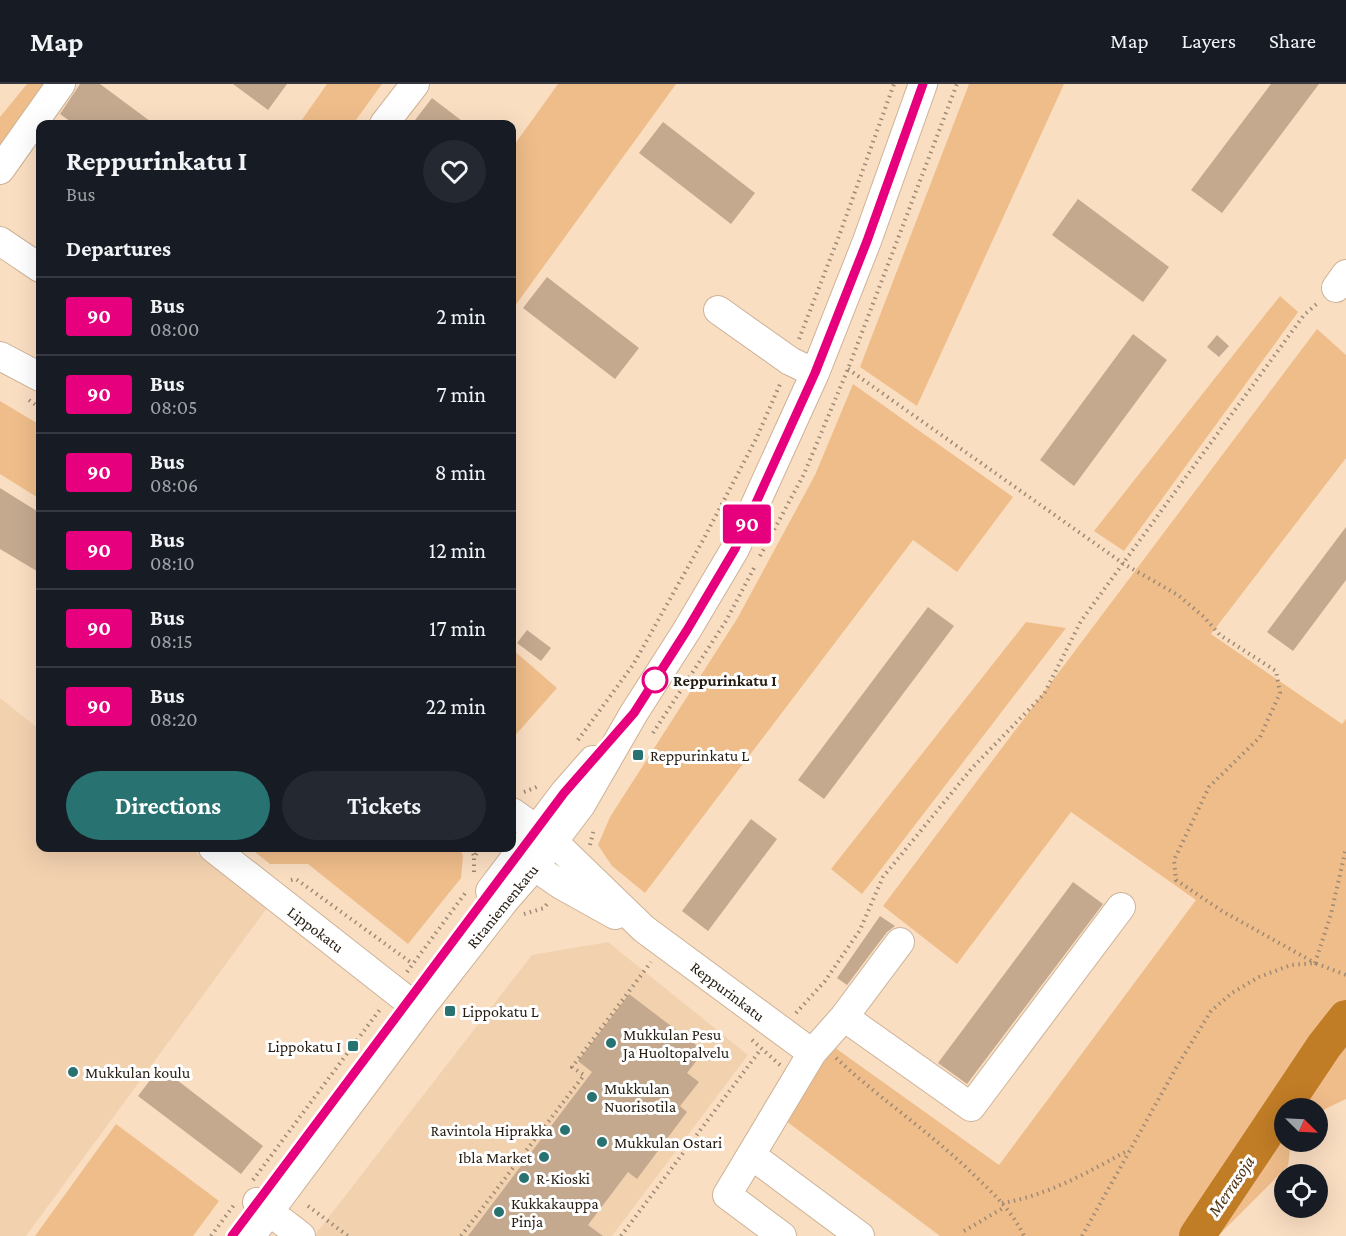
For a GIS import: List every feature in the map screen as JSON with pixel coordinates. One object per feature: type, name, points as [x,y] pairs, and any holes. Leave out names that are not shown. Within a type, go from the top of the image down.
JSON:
[{"type":"street","points":[[0,170],[61,84]]},
{"type":"street","name":"Ritaniemenkatu","points":[[232,1236],[254,1199],[408,1000],[521,856],[545,836],[564,793],[634,713],[687,630],[735,549],[802,367],[867,241],[923,84]]},
{"type":"street","points":[[386,120],[400,85]]},
{"type":"street","points":[[0,241],[36,265]]},
{"type":"street","points":[[718,310],[802,367]]},
{"type":"street","points":[[0,356],[36,375]]},
{"type":"street","name":"Reppurinkatu","points":[[516,803],[545,836],[644,929],[816,1048]]},
{"type":"street","name":"Lippokatu","points":[[218,852],[408,1000]]},
{"type":"street","name":"Reppurinkatu","points":[[521,856],[593,904],[644,929]]},
{"type":"street","points":[[844,1017],[971,1107],[1121,907]]},
{"type":"street","points":[[782,1236],[727,1195],[816,1048],[844,1017],[900,942]]},
{"type":"street","points":[[751,1155],[860,1236]]},
{"type":"street","points":[[254,1199],[301,1236]]},
{"type":"street","name":"Ritaniemenkatu","points":[[251,1236],[254,1199]]},
{"type":"path","points":[[575,744],[633,665],[702,542],[756,439],[802,367],[839,236],[894,84]]},
{"type":"path","points":[[791,1018],[825,981],[860,930],[883,877],[972,768],[1044,694],[1081,621],[1304,315],[1341,281]]},
{"type":"path","points":[[848,369],[1124,564],[1178,596],[1204,617],[1220,635],[1276,671],[1281,693],[1260,737],[1209,787],[1174,860],[1176,880],[1222,911],[1315,963],[1346,975]]},
{"type":"path","points":[[516,801],[524,792],[548,783]]},
{"type":"path","points":[[1315,963],[1331,914],[1346,848]]},
{"type":"path","points":[[472,852],[474,882]]},
{"type":"path","points":[[474,857],[478,852]]},
{"type":"path","points":[[211,1236],[254,1199],[408,1000],[467,891]]},
{"type":"path","points":[[1082,1236],[1176,1068],[1211,1011],[1232,993],[1258,976],[1291,965],[1315,963]]},
{"type":"path","points":[[461,1236],[584,1075],[572,1067],[647,968]]},
{"type":"path","points":[[816,1048],[917,1125],[962,1163],[1004,1205],[1024,1236]]},
{"type":"path","points":[[621,1236],[760,1050]]},
{"type":"path","points":[[964,1231],[1004,1205],[1023,1200],[1056,1186],[1130,1149]]},
{"type":"path","points":[[308,1206],[348,1236]]},
{"type":"shaded area","points":[[27,84],[51,84],[0,154],[0,117]]},
{"type":"shaded area","points":[[327,84],[382,84],[356,120],[302,120]]},
{"type":"shaded area","points":[[558,84],[676,84],[516,304],[516,142]]},
{"type":"shaded area","points":[[969,84],[1064,84],[917,406],[860,367]]},
{"type":"shaded area","points":[[1280,296],[1298,312],[1124,551],[1094,531]]},
{"type":"shaded area","points":[[1317,329],[1346,355],[1346,458],[1211,634],[1342,724],[1346,719],[1346,1099],[1328,1108],[1328,1098],[1274,1098],[1274,1152],[1290,1152],[1288,1164],[1274,1164],[1274,1180],[1218,1236],[940,1236],[786,1121],[834,1047],[999,1165],[1196,900],[1071,812],[957,964],[883,906]]},
{"type":"shaded area","points":[[853,384],[1013,497],[957,572],[913,540],[645,893],[612,866],[598,845],[610,817],[737,619],[815,475]]},
{"type":"shaded area","points":[[0,401],[36,423],[36,496],[0,474]]},
{"type":"shaded area","points":[[1026,622],[1066,628],[862,894],[831,869]]},
{"type":"shaded area","points":[[516,652],[557,688],[516,734]]},
{"type":"shaded area","name":"Mukkulan koulu","points":[[0,698],[36,727],[36,852],[195,852],[267,908],[26,1236],[0,1236]]},
{"type":"shaded area","points":[[255,852],[462,852],[463,856],[461,878],[408,944],[308,864],[270,864]]},
{"type":"shaded area","points":[[608,942],[748,1055],[612,1236],[314,1236],[532,955]]},
{"type":"shaded area","points":[[116,1124],[219,1201],[193,1236],[35,1236]]},
{"type":"building","points":[[80,84],[100,84],[149,120],[68,120],[60,114]]},
{"type":"building","points":[[233,84],[287,84],[268,110]]},
{"type":"building","points":[[1271,84],[1319,84],[1222,213],[1191,190]]},
{"type":"building","points":[[432,98],[461,120],[415,120]]},
{"type":"building","points":[[663,122],[755,193],[731,224],[639,153]]},
{"type":"building","points":[[1078,199],[1169,267],[1143,302],[1052,235]]},
{"type":"building","points":[[547,277],[639,348],[615,379],[523,308]]},
{"type":"building","points":[[1133,334],[1167,360],[1074,486],[1040,460]]},
{"type":"building","points":[[1217,335],[1229,346],[1219,357],[1207,347]]},
{"type":"building","points":[[0,488],[36,510],[36,571],[0,549]]},
{"type":"building","points":[[1346,527],[1346,580],[1293,651],[1267,632]]},
{"type":"building","points":[[928,607],[954,626],[824,799],[798,780]]},
{"type":"building","points":[[527,630],[551,648],[541,661],[517,643]]},
{"type":"building","points":[[751,819],[777,839],[708,931],[682,911]]},
{"type":"building","points":[[1073,882],[1103,904],[967,1084],[938,1063]]},
{"type":"building","points":[[880,916],[895,926],[887,932],[847,985],[837,978]]},
{"type":"building","name":"Mukkulan Ostari","points":[[629,994],[704,1051],[687,1073],[699,1082],[680,1106],[687,1112],[637,1179],[628,1172],[588,1225],[603,1236],[468,1236],[592,1072],[578,1061]]},
{"type":"building","points":[[160,1067],[263,1146],[241,1174],[138,1096]]},
{"type":"waterway","name":"Merrasoja","points":[[1197,1236],[1324,1046],[1346,1018]]},
{"type":"bus line","name":"90","points":[[232,1236],[564,793],[634,713],[687,630],[735,549],[815,373],[867,241],[923,84]]},
{"type":"place","name":"Reppurinkatu I","points":[[655,680]]},
{"type":"place","name":"Reppurinkatu L","points":[[638,755]]},
{"type":"place","name":"Lippokatu L","points":[[450,1011]]},
{"type":"place","name":"Mukkulan Pesu Ja Huoltopalvelu","points":[[611,1043]]},
{"type":"place","name":"Lippokatu I","points":[[353,1046]]},
{"type":"place","name":"Mukkulan koulu","points":[[73,1072]]},
{"type":"place","name":"Mukkulan Nuorisotila","points":[[592,1097]]},
{"type":"place","name":"Ravintola Hiprakka","points":[[565,1130]]},
{"type":"place","name":"Mukkulan Ostari","points":[[602,1142]]},
{"type":"place","name":"Ibla Market","points":[[544,1157]]},
{"type":"place","name":"R-Kioski","points":[[524,1178]]},
{"type":"place","name":"Kukkakauppa Pinja","points":[[499,1212]]}]
